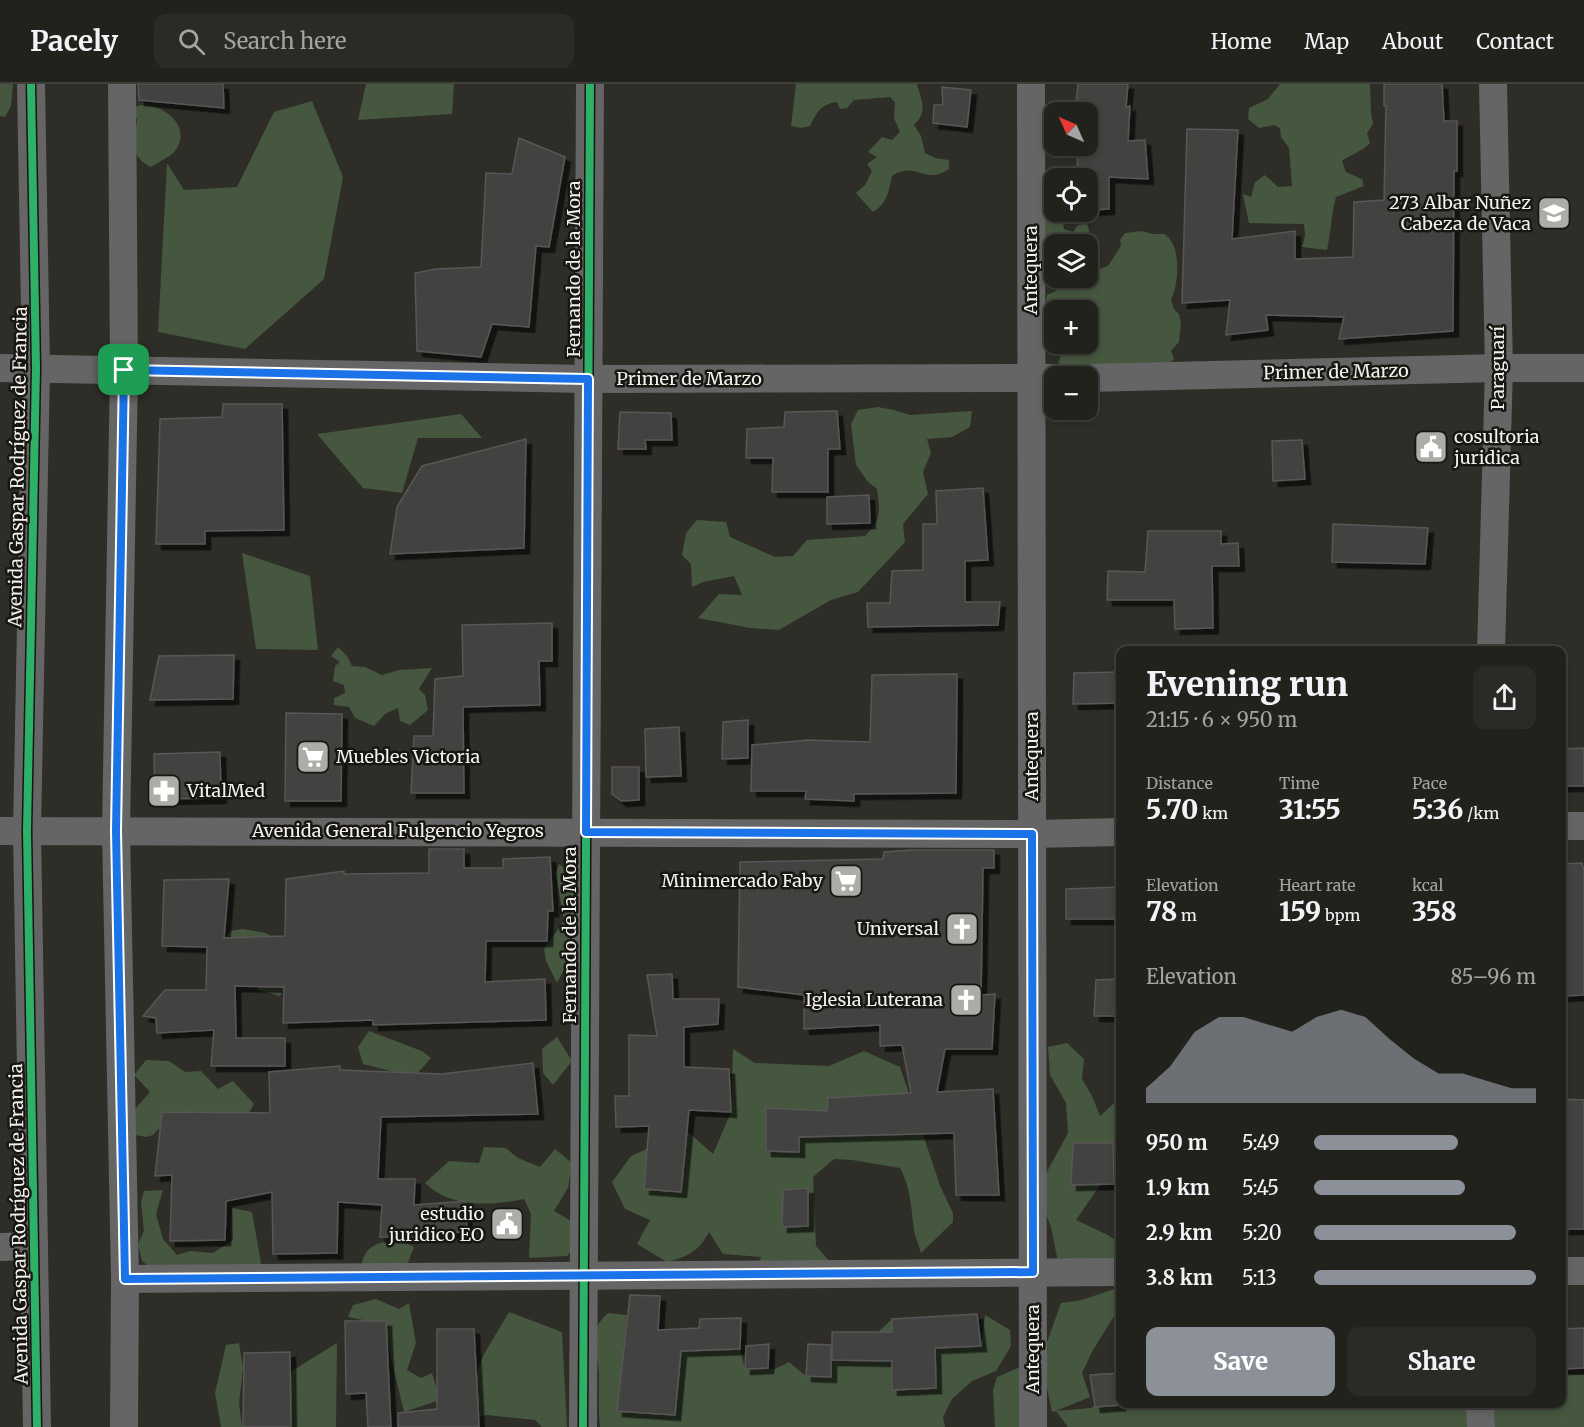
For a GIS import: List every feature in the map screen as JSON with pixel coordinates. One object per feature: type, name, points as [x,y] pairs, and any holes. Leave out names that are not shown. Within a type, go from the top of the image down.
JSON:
[{"type":"street","name":"Avenida Gaspar Rodríguez de Francia","points":[[31,84],[36,368],[14,831],[34,1246],[37,1427]]},
{"type":"street","points":[[122,84],[124,370],[116,831],[125,1279],[124,1427]]},
{"type":"street","name":"Fernando de la Mora","points":[[583,1427],[590,84]]},
{"type":"street","name":"Antequera","points":[[1031,84],[1043,379],[1032,834],[1034,1427]]},
{"type":"street","name":"Paraguarí","points":[[1491,646],[1499,368],[1493,84]]},
{"type":"street","name":"Primer de Marzo","points":[[0,368],[588,379],[1043,379]]},
{"type":"street","name":"Primer de Marzo","points":[[1098,378],[1584,368]]},
{"type":"street","points":[[1566,826],[1584,826]]},
{"type":"street","name":"Avenida General Fulgencio Yegros","points":[[14,831],[1032,834],[1116,832]]},
{"type":"street","points":[[0,1247],[34,1246]]},
{"type":"street","points":[[1566,1271],[1584,1271]]},
{"type":"street","points":[[125,1279],[1116,1272]]},
{"type":"street","points":[[1480,1408],[1481,1427]]},
{"type":"green space","points":[[0,84],[13,84],[11,106],[5,117],[0,116]]},
{"type":"green space","points":[[366,84],[454,84],[452,114],[358,120]]},
{"type":"green space","points":[[796,84],[917,84],[922,101],[922,111],[914,125],[921,136],[925,153],[935,158],[949,160],[949,169],[933,175],[908,171],[892,176],[884,201],[873,212],[856,193],[865,185],[872,171],[867,164],[877,157],[868,152],[882,137],[892,140],[900,132],[894,118],[895,102],[890,97],[854,100],[847,108],[840,109],[837,102],[832,103],[820,110],[810,126],[801,128],[791,126]]},
{"type":"green space","points":[[1280,84],[1370,84],[1373,124],[1367,133],[1370,143],[1364,149],[1342,161],[1346,172],[1362,179],[1364,186],[1336,197],[1327,250],[1302,247],[1305,236],[1304,224],[1249,223],[1243,194],[1251,197],[1255,182],[1265,175],[1278,187],[1292,186],[1289,148],[1281,137],[1280,128],[1274,125],[1259,128],[1248,119],[1249,108],[1268,99]]},
{"type":"green space","points":[[312,101],[343,177],[324,279],[245,349],[158,332],[167,163],[184,190],[237,187],[274,112]]},
{"type":"green space","points":[[149,105],[166,112],[178,125],[181,133],[180,142],[175,151],[151,167],[137,155],[134,144],[131,125],[137,125],[137,118],[129,114],[133,108]]},
{"type":"green space","points":[[1039,212],[1044,213],[1044,222],[1063,222],[1064,229],[1073,232],[1078,225],[1087,224],[1089,234],[1044,234],[1044,259]]},
{"type":"green space","points":[[1142,231],[1164,234],[1174,246],[1177,274],[1171,300],[1181,323],[1179,342],[1171,351],[1174,359],[1168,364],[1098,367],[1058,366],[1060,354],[1098,354],[1098,300],[1046,300],[1047,295],[1056,291],[1057,288],[1098,288],[1098,269],[1108,266],[1121,246],[1120,240],[1125,233]]},
{"type":"green space","points":[[878,407],[910,415],[972,411],[970,427],[952,437],[927,439],[931,453],[923,472],[928,494],[903,524],[905,542],[858,592],[831,600],[779,630],[750,628],[698,618],[719,594],[742,595],[734,576],[703,582],[692,587],[691,564],[682,555],[686,533],[697,520],[726,522],[730,537],[775,557],[793,556],[807,540],[865,536],[871,530],[878,515],[877,489],[868,482],[856,465],[851,424],[858,410]]},
{"type":"green space","points":[[461,414],[482,438],[418,438],[402,493],[363,488],[317,434]]},
{"type":"green space","points":[[242,553],[310,576],[318,650],[256,649]]},
{"type":"green space","points":[[338,647],[347,656],[352,666],[365,667],[382,675],[399,670],[432,668],[419,689],[425,695],[428,710],[410,725],[400,721],[398,708],[385,714],[374,726],[355,718],[349,707],[334,705],[334,698],[345,693],[344,685],[333,681],[335,666],[340,662],[331,656]]},
{"type":"green space","points":[[559,864],[575,877],[568,961],[557,983],[546,961],[544,949],[564,921],[556,874]]},
{"type":"green space","points":[[243,929],[266,933],[279,941],[286,987],[280,996],[258,990],[259,978],[224,942],[230,931]]},
{"type":"green space","points":[[369,1031],[422,1051],[431,1058],[414,1077],[363,1064],[358,1047]]},
{"type":"green space","points":[[557,1037],[572,1061],[553,1085],[543,1073],[542,1049]]},
{"type":"green space","points":[[1067,1043],[1084,1059],[1082,1079],[1100,1116],[1116,1102],[1116,1162],[1076,1220],[1116,1240],[1116,1269],[1058,1262],[1051,1227],[1037,1190],[1068,1133],[1066,1103],[1050,1075],[1048,1047]]},
{"type":"green space","points":[[733,1049],[755,1063],[829,1066],[864,1051],[900,1067],[941,1188],[953,1213],[953,1222],[921,1253],[908,1191],[900,1168],[834,1159],[813,1177],[816,1246],[831,1263],[754,1284],[761,1257],[723,1254],[709,1232],[692,1252],[667,1262],[637,1244],[650,1220],[625,1209],[612,1182],[631,1156],[687,1131],[713,1154],[731,1112]]},
{"type":"green space","points":[[146,1060],[169,1061],[185,1072],[201,1071],[218,1089],[233,1081],[254,1104],[245,1120],[194,1112],[171,1116],[153,1135],[146,1137],[129,1134],[129,1116],[150,1092],[134,1075]]},
{"type":"green space","points":[[484,1147],[506,1148],[518,1158],[540,1167],[555,1149],[572,1163],[568,1188],[554,1211],[575,1223],[579,1241],[567,1256],[529,1258],[531,1214],[524,1199],[485,1204],[459,1201],[435,1191],[425,1183],[449,1161],[479,1163]]},
{"type":"green space","points":[[163,1190],[156,1214],[163,1239],[177,1255],[190,1251],[213,1253],[233,1240],[232,1208],[252,1212],[261,1263],[253,1272],[156,1272],[142,1261],[138,1244],[144,1231],[141,1202],[144,1191]]},
{"type":"green space","points":[[399,1239],[414,1247],[408,1263],[361,1267],[369,1249]]},
{"type":"green space","points":[[1114,1289],[1116,1313],[1093,1350],[1082,1373],[1090,1397],[1052,1412],[1046,1383],[1046,1345],[1061,1303],[1082,1300]]},
{"type":"green space","points":[[376,1299],[399,1309],[409,1303],[416,1343],[407,1370],[421,1378],[432,1373],[440,1400],[404,1412],[383,1324],[348,1317],[353,1305]]},
{"type":"green space","points":[[509,1312],[562,1332],[567,1427],[542,1427],[535,1420],[487,1415],[457,1420],[484,1354]]},
{"type":"green space","points":[[608,1313],[627,1315],[617,1410],[675,1415],[683,1329],[697,1350],[740,1349],[745,1369],[775,1369],[789,1362],[806,1376],[832,1359],[869,1361],[876,1334],[892,1319],[892,1389],[935,1348],[981,1346],[985,1315],[1010,1330],[1011,1346],[996,1371],[972,1381],[952,1399],[943,1417],[945,1427],[600,1427],[599,1375],[594,1342],[596,1328]]},
{"type":"green space","points":[[239,1343],[243,1368],[239,1403],[242,1427],[221,1427],[215,1393],[226,1345]]},
{"type":"green space","points":[[337,1343],[336,1427],[279,1427],[290,1372]]},
{"type":"green space","points":[[1030,1363],[1033,1427],[995,1427],[993,1390],[997,1377]]},
{"type":"green space","points":[[1566,1374],[1584,1375],[1584,1427],[1495,1427],[1494,1410],[1490,1427],[1068,1427],[1056,1411],[1091,1408],[1116,1392],[1116,1408],[1566,1408]]},
{"type":"building","points":[[138,84],[223,84],[224,108],[139,100]]},
{"type":"building","points":[[1078,84],[1128,84],[1126,107],[1130,106],[1128,141],[1145,140],[1148,179],[1109,177],[1109,209],[1098,210],[1098,168],[1077,168],[1078,156],[1098,156],[1098,102],[1076,102]]},
{"type":"building","points":[[1384,84],[1442,84],[1444,121],[1457,121],[1457,171],[1454,171],[1453,331],[1339,339],[1344,317],[1266,315],[1268,330],[1226,335],[1230,300],[1182,303],[1187,129],[1238,130],[1232,239],[1295,231],[1295,259],[1353,257],[1354,202],[1384,200],[1386,106],[1384,106]]},
{"type":"building","points":[[942,87],[971,90],[967,127],[933,123],[934,105],[943,105]]},
{"type":"building","points":[[519,138],[565,157],[549,247],[536,246],[529,327],[492,324],[481,357],[417,351],[415,273],[436,269],[481,267],[486,173],[512,174]]},
{"type":"building","points":[[223,404],[282,404],[284,530],[205,531],[205,544],[156,544],[160,419],[222,417]]},
{"type":"building","points":[[837,411],[840,449],[828,449],[828,492],[772,492],[773,458],[746,458],[747,429],[784,427],[785,412]]},
{"type":"building","points":[[620,412],[671,413],[672,440],[645,440],[646,449],[618,449]]},
{"type":"building","points":[[526,439],[524,548],[390,554],[397,507],[422,466]]},
{"type":"building","points":[[1302,440],[1305,479],[1273,481],[1272,441]]},
{"type":"building","points":[[983,488],[988,560],[965,561],[965,602],[1000,602],[998,625],[868,627],[867,603],[890,603],[892,571],[923,570],[923,524],[937,524],[936,491]]},
{"type":"building","points":[[869,495],[870,523],[827,524],[827,497]]},
{"type":"building","points":[[1333,524],[1428,528],[1425,564],[1332,562]]},
{"type":"building","points":[[1148,531],[1221,531],[1221,544],[1238,543],[1239,566],[1212,566],[1213,628],[1175,629],[1174,600],[1107,600],[1108,571],[1145,572]]},
{"type":"building","points":[[552,623],[552,661],[539,661],[540,705],[463,707],[464,793],[411,793],[414,736],[433,736],[435,679],[463,676],[462,625]]},
{"type":"building","points":[[234,655],[233,699],[150,700],[159,656]]},
{"type":"building","points":[[1116,672],[1116,703],[1073,704],[1074,673]]},
{"type":"building","points":[[957,674],[956,793],[854,794],[854,801],[805,799],[806,791],[751,791],[752,745],[808,740],[870,742],[872,675]]},
{"type":"building","name":"Muebles Victoria","points":[[286,713],[342,714],[341,801],[285,801]]},
{"type":"building","points":[[748,720],[748,758],[722,759],[723,722]]},
{"type":"building","points":[[679,727],[681,776],[646,777],[645,729]]},
{"type":"building","points":[[1584,748],[1584,786],[1566,786],[1566,749]]},
{"type":"building","points":[[220,752],[221,798],[155,799],[154,754]]},
{"type":"building","points":[[612,767],[639,767],[639,800],[621,801],[612,794]]},
{"type":"building","points":[[429,849],[464,849],[464,868],[503,868],[503,859],[550,857],[553,911],[548,911],[547,941],[486,941],[485,982],[545,979],[546,1020],[373,1025],[373,1020],[283,1023],[284,987],[235,986],[236,1038],[285,1038],[285,1066],[211,1066],[214,1030],[157,1033],[156,1018],[143,1016],[165,990],[206,990],[207,947],[162,946],[164,880],[229,879],[224,938],[285,936],[286,879],[344,871],[344,874],[429,873]]},
{"type":"building","points":[[994,850],[994,868],[983,868],[981,995],[995,994],[992,1049],[945,1049],[937,1092],[993,1089],[999,1195],[956,1195],[954,1133],[799,1137],[799,1152],[766,1151],[766,1108],[827,1111],[828,1098],[911,1093],[902,1045],[880,1046],[880,1025],[804,1029],[804,995],[738,987],[740,862],[883,859],[884,852]]},
{"type":"building","points":[[1582,863],[1584,871],[1584,995],[1566,996],[1566,864]]},
{"type":"building","points":[[1116,887],[1116,919],[1066,919],[1066,889]]},
{"type":"building","points":[[672,974],[673,999],[719,999],[718,1024],[684,1027],[684,1067],[729,1069],[731,1112],[689,1110],[681,1192],[644,1189],[649,1126],[616,1127],[615,1096],[629,1096],[629,1035],[657,1036],[647,975]]},
{"type":"building","points":[[1116,979],[1116,1016],[1094,1016],[1096,980]]},
{"type":"building","points":[[533,1063],[538,1114],[381,1117],[378,1179],[415,1179],[414,1205],[466,1201],[467,1232],[414,1234],[414,1237],[380,1237],[382,1205],[338,1202],[337,1253],[273,1254],[272,1192],[226,1201],[225,1240],[170,1241],[172,1175],[155,1176],[162,1112],[270,1113],[269,1072],[340,1066],[340,1070],[442,1074]]},
{"type":"building","points":[[1566,1099],[1584,1100],[1584,1229],[1566,1229]]},
{"type":"building","points":[[1073,1143],[1113,1143],[1114,1184],[1071,1185]]},
{"type":"building","points":[[808,1188],[808,1226],[782,1227],[783,1190]]},
{"type":"building","points":[[630,1295],[660,1296],[658,1330],[699,1328],[700,1319],[741,1318],[740,1349],[681,1351],[675,1415],[617,1411]]},
{"type":"building","points":[[977,1314],[981,1346],[935,1348],[936,1388],[892,1390],[892,1361],[832,1360],[832,1332],[892,1332],[892,1319]]},
{"type":"building","points":[[345,1321],[386,1321],[391,1427],[368,1427],[366,1393],[346,1394]]},
{"type":"building","points":[[1584,1328],[1584,1368],[1566,1369],[1566,1329]]},
{"type":"building","points":[[437,1329],[474,1329],[479,1427],[398,1427],[398,1413],[437,1409]]},
{"type":"building","points":[[769,1344],[768,1368],[745,1369],[746,1346]]},
{"type":"building","points":[[808,1344],[831,1345],[831,1377],[806,1376]]},
{"type":"building","points":[[290,1352],[291,1427],[243,1427],[244,1353]]},
{"type":"building","points":[[1116,1373],[1116,1405],[1095,1407],[1090,1375]]},
{"type":"cycle path","points":[[31,84],[36,368],[27,831],[37,1427]]},
{"type":"cycle path","points":[[583,1427],[590,84]]},
{"type":"place","name":"273 Albar Nuñez Cabeza de Vaca","points":[[1554,213]]},
{"type":"place","name":"cosultoria juridica","points":[[1431,447]]},
{"type":"place","name":"Muebles Victoria","points":[[313,757]]},
{"type":"place","name":"VitalMed","points":[[164,791]]},
{"type":"place","name":"Minimercado Faby","points":[[846,881]]},
{"type":"place","name":"Universal","points":[[962,929]]},
{"type":"place","name":"Iglesia Luterana","points":[[966,1000]]},
{"type":"place","name":"estudio juridico EO","points":[[507,1224]]},
{"type":"route","points":[[124,370],[588,379],[586,832],[1032,834],[1033,1272],[125,1279],[116,831],[124,370]]}]
